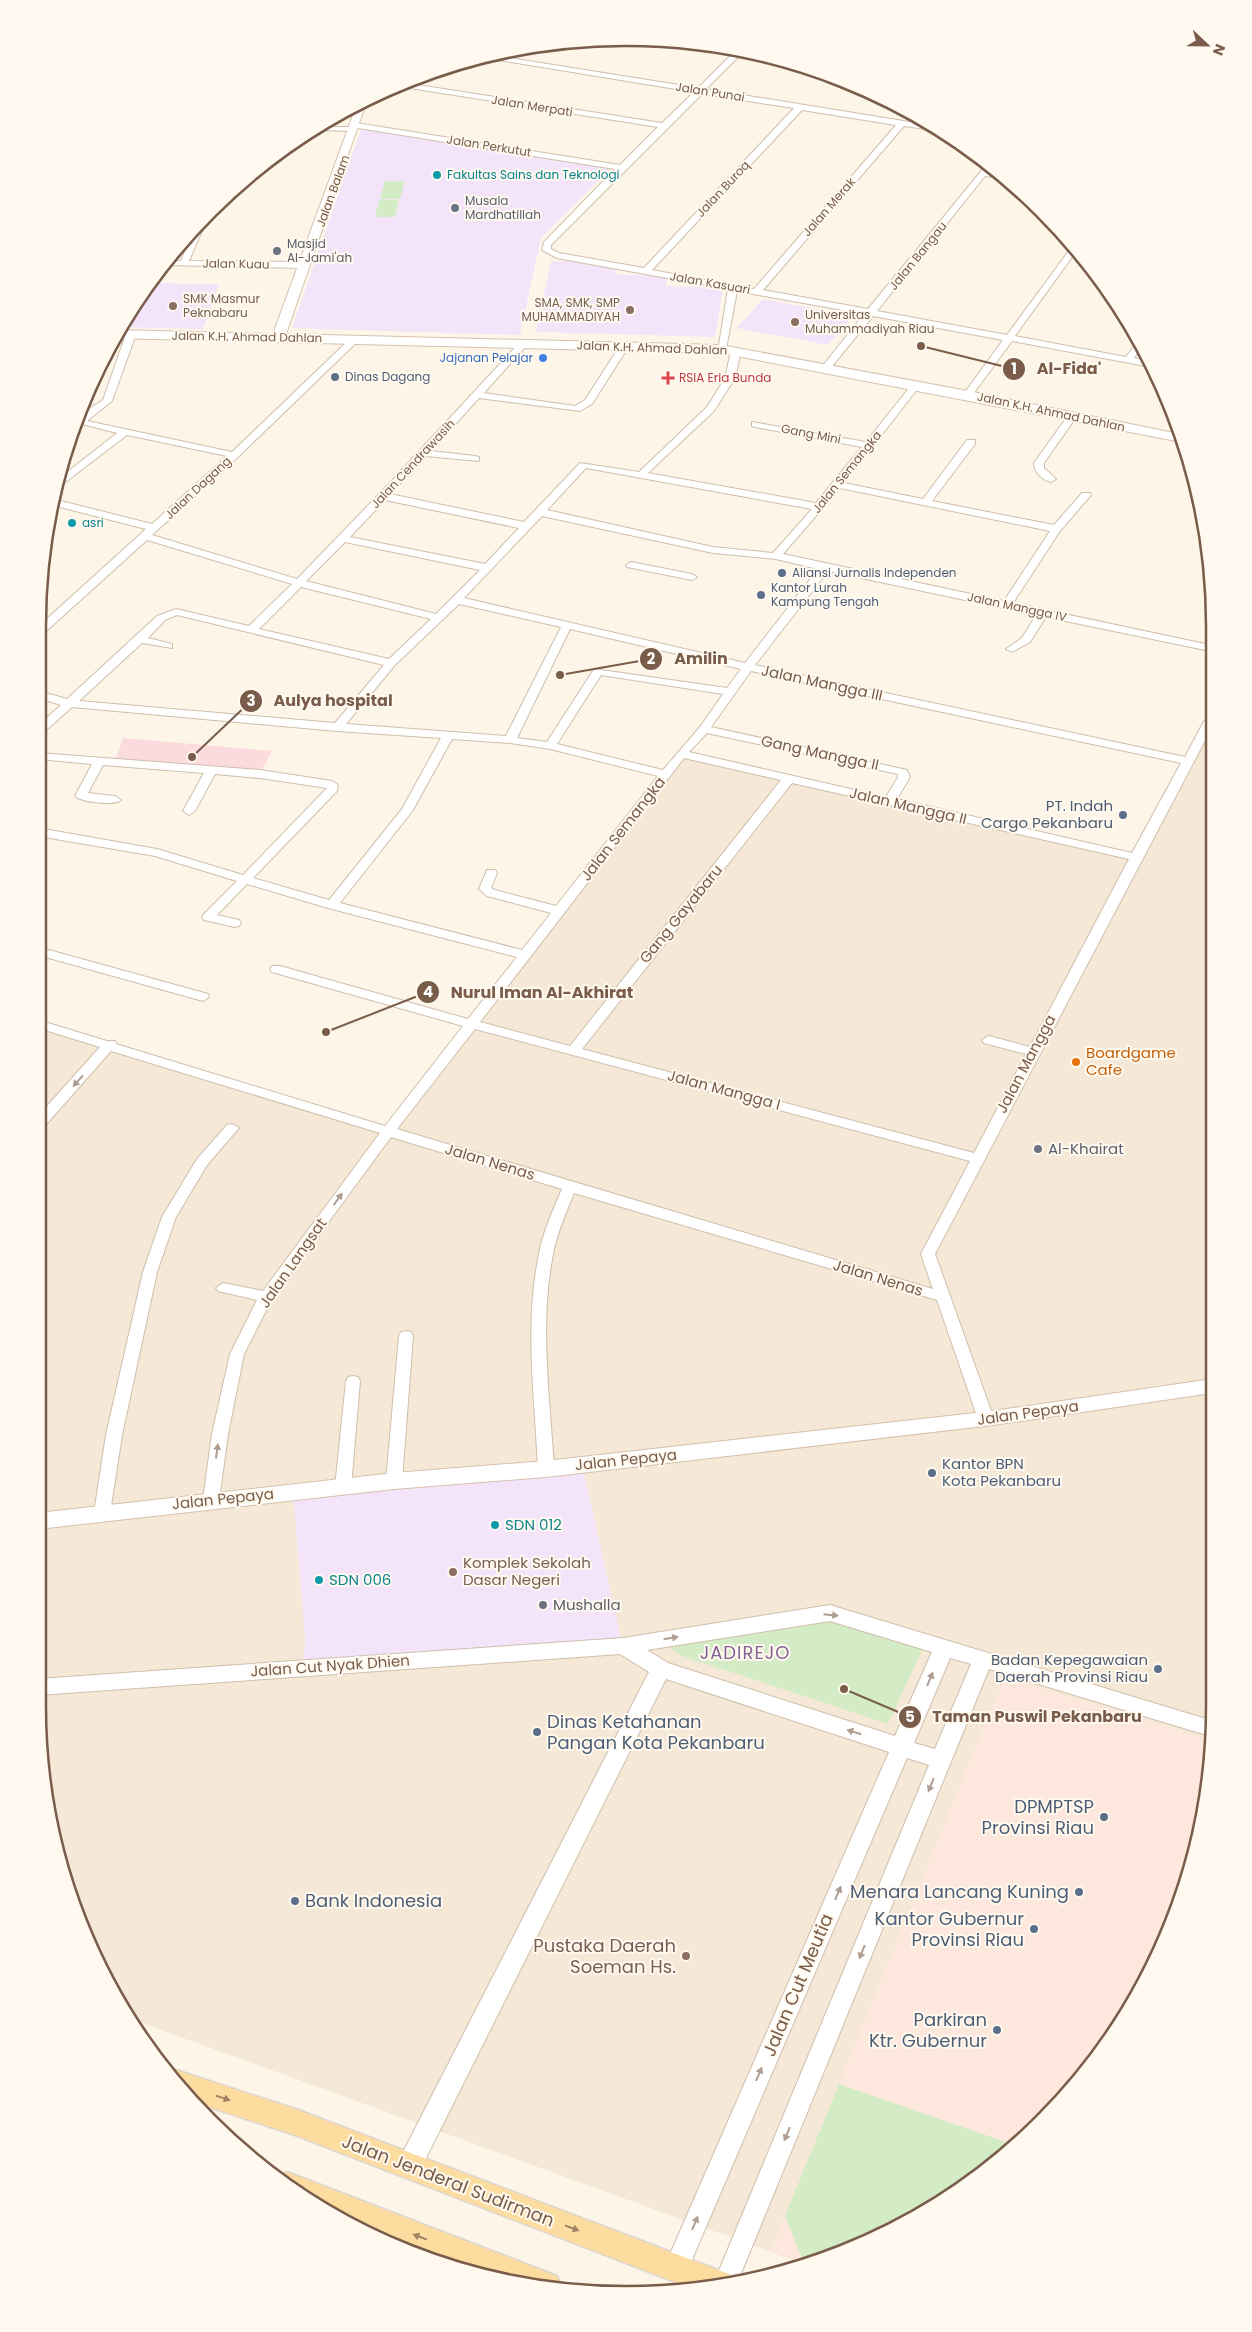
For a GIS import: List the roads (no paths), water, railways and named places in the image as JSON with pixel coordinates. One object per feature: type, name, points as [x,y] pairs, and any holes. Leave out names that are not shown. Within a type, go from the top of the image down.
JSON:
[{"type":"main road","name":"Jalan Balam","points":[[278,338],[360,111]]},
{"type":"main road","name":"Jalan K.H. Ahmad Dahlan","points":[[125,334],[721,349],[968,395],[1174,437]]},
{"type":"main road","name":"Jalan Pepaya","points":[[46,1520],[394,1481],[546,1469],[986,1419],[1206,1387]]},
{"type":"main road","name":"Jalan Jenderal Sudirman","points":[[190,2087],[298,2123],[708,2280]]},
{"type":"main road","points":[[323,2200],[521,2276]]},
{"type":"street","name":"Jalan Kasuari","points":[[735,56],[570,219],[547,244],[546,250],[557,255],[646,272],[1142,362]]},
{"type":"street","name":"Jalan Punai","points":[[504,59],[919,126]]},
{"type":"street","name":"Jalan Merpati","points":[[411,88],[665,126]]},
{"type":"street","name":"Jalan Buroq","points":[[646,272],[800,107]]},
{"type":"street","name":"Jalan Merak","points":[[757,291],[902,123]]},
{"type":"street","name":"Jalan Perkutut","points":[[329,128],[355,127],[622,168]]},
{"type":"street","name":"Jalan Bangau","points":[[826,368],[872,314],[985,171]]},
{"type":"street","points":[[184,263],[194,240]]},
{"type":"street","points":[[968,395],[1070,254]]},
{"type":"street","name":"Jalan Kuau","points":[[174,263],[306,265]]},
{"type":"street","points":[[721,349],[733,288]]},
{"type":"street","points":[[84,421],[90,412],[108,401],[131,334]]},
{"type":"street","name":"Jalan Dagang","points":[[46,626],[234,455],[354,340]]},
{"type":"street","name":"Jalan Cendrawasih","points":[[251,630],[343,539],[425,453],[524,344]]},
{"type":"street","points":[[478,395],[577,409],[589,402],[624,346]]},
{"type":"street","points":[[1129,359],[1135,350]]},
{"type":"street","points":[[641,475],[710,409],[730,378],[736,351]]},
{"type":"street","name":"Jalan Semangka","points":[[776,556],[819,507],[916,386]]},
{"type":"street","points":[[1051,479],[1039,469],[1038,463],[1072,416]]},
{"type":"street","points":[[83,422],[124,433],[234,455]]},
{"type":"street","name":"Gang Mini","points":[[755,424],[867,445]]},
{"type":"street","points":[[65,479],[124,433]]},
{"type":"street","points":[[927,501],[971,442]]},
{"type":"street","points":[[425,453],[475,459]]},
{"type":"street","points":[[338,728],[391,663],[457,600],[584,465],[819,507]]},
{"type":"street","points":[[836,484],[927,501],[1056,529]]},
{"type":"street","points":[[1007,604],[1056,529],[1086,495]]},
{"type":"street","points":[[383,496],[527,526]]},
{"type":"street","points":[[59,504],[155,528]]},
{"type":"street","points":[[540,512],[713,550],[776,556],[825,567]]},
{"type":"street","points":[[145,536],[300,583],[439,618]]},
{"type":"street","points":[[343,539],[488,568]]},
{"type":"street","points":[[632,565],[692,577]]},
{"type":"street","name":"Jalan Semangka","points":[[389,1130],[680,754],[704,729],[748,667],[825,567]]},
{"type":"street","name":"Jalan Mangga IV","points":[[825,567],[1206,647]]},
{"type":"street","name":"Jalan Mangga III","points":[[457,600],[748,667],[1188,762]]},
{"type":"street","points":[[46,724],[140,640],[161,618],[176,612],[391,663]]},
{"type":"street","points":[[1012,649],[1026,640],[1043,612]]},
{"type":"street","points":[[510,740],[566,626]]},
{"type":"street","points":[[140,640],[168,646]]},
{"type":"street","points":[[550,746],[598,671],[730,692]]},
{"type":"street","points":[[46,696],[68,703],[338,728],[510,740],[550,746],[665,774]]},
{"type":"street","name":"Jalan Mangga","points":[[986,1419],[928,1254],[1136,857],[1206,728]]},
{"type":"street","name":"Gang Mangga II","points":[[704,729],[902,772],[904,777],[889,802]]},
{"type":"street","points":[[332,905],[407,810],[448,736]]},
{"type":"street","name":"Jalan Mangga II","points":[[680,754],[1136,857]]},
{"type":"street","points":[[46,757],[98,763],[260,774],[331,784],[334,787],[208,918],[235,923]]},
{"type":"street","points":[[98,763],[81,796],[114,800]]},
{"type":"street","points":[[189,811],[211,770]]},
{"type":"street","name":"Gang Gayabaru","points":[[574,1050],[789,778]]},
{"type":"street","points":[[46,833],[157,853],[332,905],[525,954]]},
{"type":"street","points":[[491,873],[486,883],[486,889],[491,893],[559,911]]},
{"type":"street","points":[[46,953],[203,997]]},
{"type":"street","name":"Jalan Mangga I","points":[[276,969],[472,1024],[977,1158]]},
{"type":"street","name":"Jalan Nenas","points":[[46,1026],[110,1044],[570,1187],[943,1298]]},
{"type":"street","points":[[989,1040],[1033,1052]]},
{"type":"street","points":[[46,1116],[110,1044]]},
{"type":"street","points":[[102,1513],[114,1436],[143,1311],[150,1272],[169,1217],[202,1162],[232,1128]]},
{"type":"street","name":"Jalan Langsat","points":[[211,1500],[220,1434],[237,1354],[266,1297],[389,1130]]},
{"type":"street","points":[[546,1469],[540,1317],[544,1262],[554,1227],[570,1187]]},
{"type":"street","points":[[223,1288],[266,1297]]},
{"type":"street","points":[[394,1481],[406,1336]]},
{"type":"street","points":[[343,1487],[353,1381]]},
{"type":"street","name":"Jalan Cut Nyak Dhien","points":[[46,1686],[623,1646],[830,1613],[944,1648]]},
{"type":"street","points":[[623,1646],[661,1669],[942,1760]]},
{"type":"street","points":[[944,1648],[1205,1727]]},
{"type":"street","name":"Jalan Cut Meutia","points":[[676,2268],[944,1648]]},
{"type":"street","points":[[728,2277],[983,1659]]},
{"type":"street","points":[[409,2166],[661,1669]]},
{"type":"place","name":"Fakultas Sains dan Teknologi","points":[[437,175]]},
{"type":"place","name":"Musala Mardhatillah","points":[[455,208]]},
{"type":"place","name":"Masjid Al-Jami'ah","points":[[277,251]]},
{"type":"place","name":"SMK Masmur Peknabaru","points":[[173,306]]},
{"type":"place","name":"SMA, SMK, SMP MUHAMMADIYAH","points":[[630,310]]},
{"type":"place","name":"Universitas Muhammadiyah Riau","points":[[795,322]]},
{"type":"place","name":"Al-Fida'","points":[[921,346]]},
{"type":"place","name":"Jajanan Pelajar","points":[[543,358]]},
{"type":"place","name":"Dinas Dagang","points":[[335,377]]},
{"type":"place","name":"RSIA Eria Bunda","points":[[668,378]]},
{"type":"place","name":"asri","points":[[72,523]]},
{"type":"place","name":"Aliansi Jurnalis Independen","points":[[782,573]]},
{"type":"place","name":"Kantor Lurah Kampung Tengah","points":[[761,595]]},
{"type":"place","name":"Amilin","points":[[560,675]]},
{"type":"place","name":"Aulya hospital","points":[[192,757]]},
{"type":"place","name":"PT. Indah Cargo Pekanbaru","points":[[1123,815]]},
{"type":"place","name":"Nurul Iman Al-Akhirat","points":[[326,1032]]},
{"type":"place","name":"Boardgame Cafe","points":[[1076,1062]]},
{"type":"place","name":"Al-Khairat","points":[[1038,1149]]},
{"type":"place","name":"Kantor BPN Kota Pekanbaru","points":[[932,1473]]},
{"type":"place","name":"SDN 012","points":[[495,1525]]},
{"type":"place","name":"Komplek Sekolah Dasar Negeri","points":[[453,1572]]},
{"type":"place","name":"SDN 006","points":[[319,1580]]},
{"type":"place","name":"Mushalla","points":[[543,1605]]},
{"type":"place","name":"Badan Kepegawaian Daerah Provinsi Riau","points":[[1158,1669]]},
{"type":"place","name":"Taman Puswil Pekanbaru","points":[[844,1689]]},
{"type":"place","name":"Dinas Ketahanan Pangan Kota Pekanbaru","points":[[537,1732]]},
{"type":"place","name":"DPMPTSP Provinsi Riau","points":[[1104,1817]]},
{"type":"place","name":"Menara Lancang Kuning","points":[[1079,1892]]},
{"type":"place","name":"Bank Indonesia","points":[[295,1901]]},
{"type":"place","name":"Kantor Gubernur Provinsi Riau","points":[[1034,1929]]},
{"type":"place","name":"Pustaka Daerah Soeman Hs.","points":[[686,1956]]},
{"type":"place","name":"Parkiran Ktr. Gubernur","points":[[997,2030]]},
{"type":"district","name":"JADIREJO","points":[[745,1653]]}]
